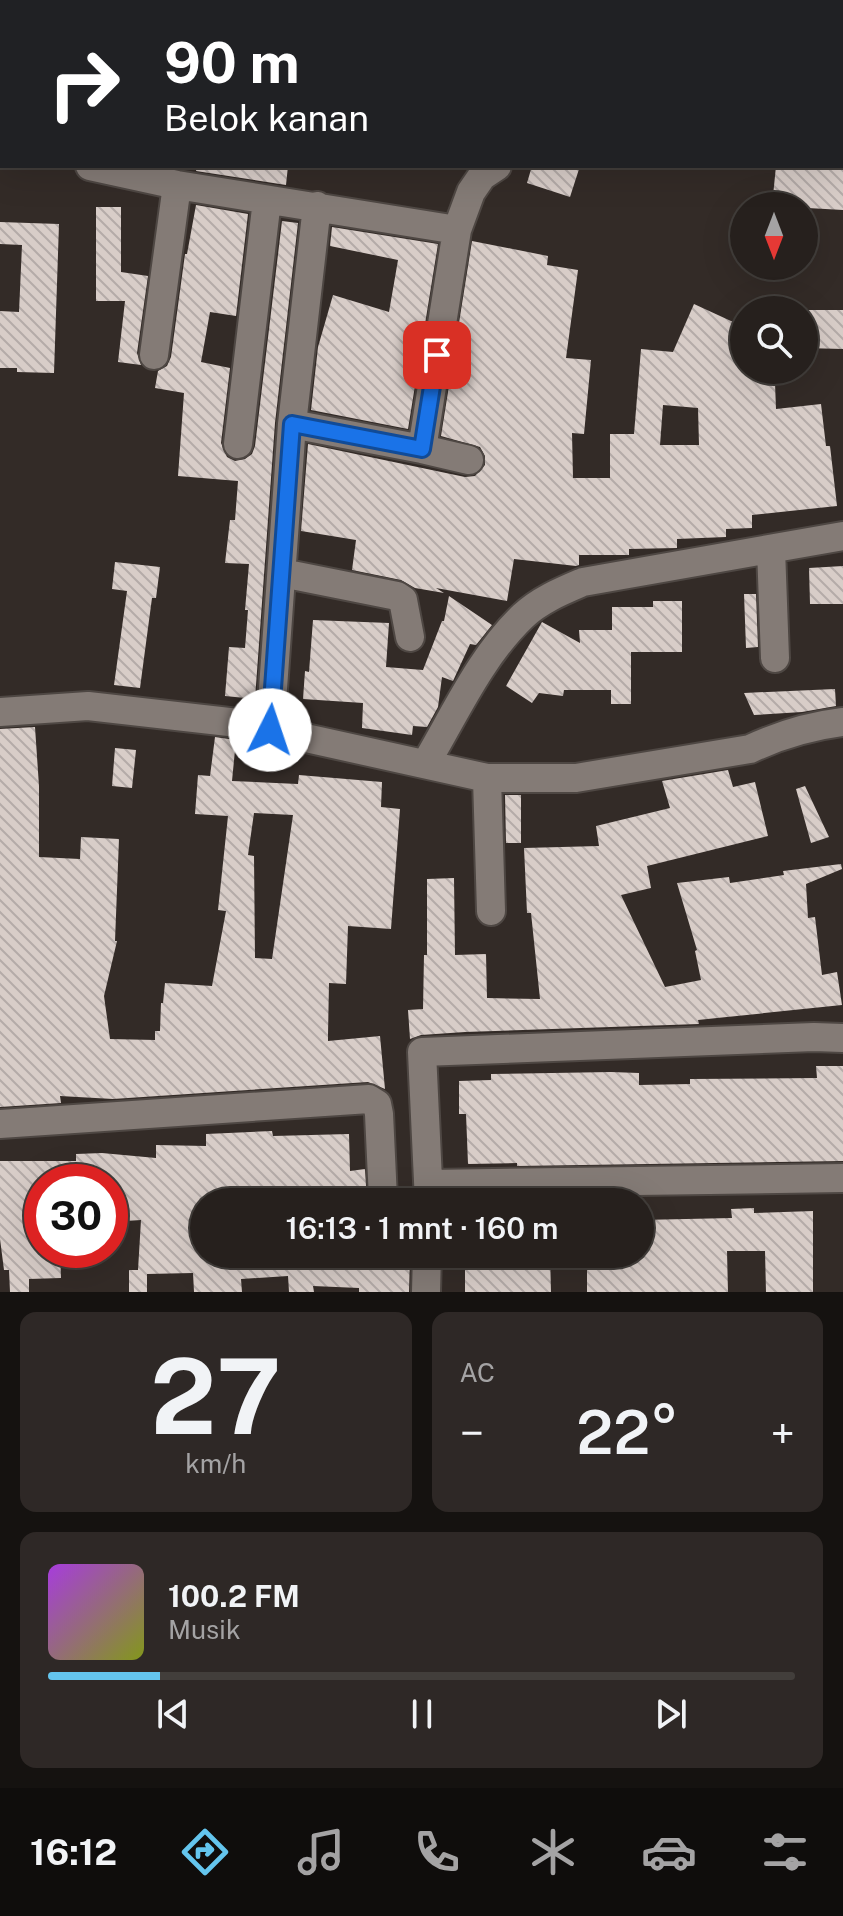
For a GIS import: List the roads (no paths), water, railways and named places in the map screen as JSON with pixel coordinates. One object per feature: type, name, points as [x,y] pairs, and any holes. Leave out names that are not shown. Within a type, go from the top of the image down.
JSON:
[{"type":"street","points":[[99,168],[177,185],[457,230]]},
{"type":"street","points":[[422,449],[457,230],[471,192],[482,176],[494,168]]},
{"type":"street","points":[[154,355],[177,185]]},
{"type":"street","points":[[238,444],[267,200]]},
{"type":"street","points":[[270,730],[292,424],[317,206]]},
{"type":"street","points":[[292,424],[469,460]]},
{"type":"street","points":[[426,763],[486,662],[524,615],[552,595],[583,582],[843,536]]},
{"type":"street","points":[[771,549],[775,658]]},
{"type":"street","points":[[282,573],[397,596],[403,600],[410,637]]},
{"type":"street","points":[[0,712],[88,706],[238,723],[487,778],[576,778],[741,751],[818,725],[843,722]]},
{"type":"street","points":[[487,778],[491,911]]},
{"type":"street","points":[[814,1037],[843,1026]]},
{"type":"street","points":[[429,1188],[422,1052],[843,1038]]},
{"type":"street","points":[[0,1124],[369,1099],[377,1104],[379,1114],[382,1188]]},
{"type":"street","points":[[567,1188],[843,1178]]},
{"type":"street","points":[[426,1292],[427,1268]]}]
